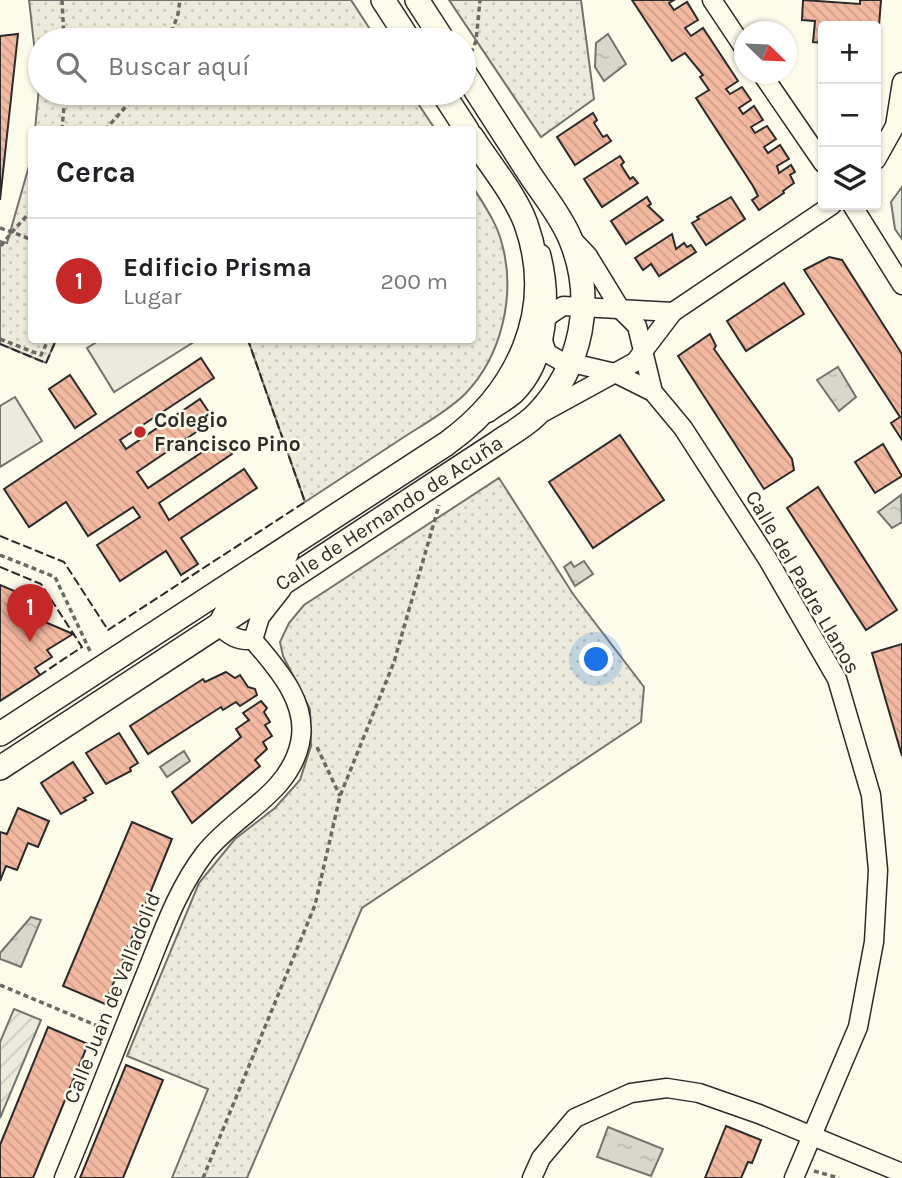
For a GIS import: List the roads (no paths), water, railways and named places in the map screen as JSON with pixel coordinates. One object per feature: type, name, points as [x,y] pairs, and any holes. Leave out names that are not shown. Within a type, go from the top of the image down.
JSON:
[{"type":"street","points":[[383,0],[401,28]]},
{"type":"street","points":[[417,0],[435,28]]},
{"type":"street","points":[[712,0],[734,33]]},
{"type":"street","points":[[881,151],[895,126],[902,82]]},
{"type":"street","points":[[769,84],[818,156]]},
{"type":"street","name":"Calle de Hernando de Acuña","points":[[476,91],[569,236],[580,268],[583,305],[581,334],[572,365],[555,393],[534,417]]},
{"type":"street","points":[[451,105],[464,126]]},
{"type":"street","points":[[476,144],[526,224],[541,310],[583,305],[673,312]]},
{"type":"street","name":"Calle de Hernando de Acuña","points":[[0,768],[534,417],[635,362],[673,312],[825,210]]},
{"type":"street","points":[[855,210],[902,285]]},
{"type":"street","name":"Calle del Padre Llanos","points":[[569,236],[588,256],[621,310],[637,326],[645,350],[653,392]]},
{"type":"street","name":"Calle de Hernando de Acuña","points":[[0,734],[296,541],[516,393],[542,341],[541,310]]},
{"type":"street","name":"Calle de Hernando de Acuña","points":[[479,419],[500,396],[514,373],[541,310]]},
{"type":"street","points":[[542,341],[547,353],[572,365],[615,373]]},
{"type":"street","name":"Calle del Padre Llanos","points":[[615,373],[653,392],[683,428],[751,534],[837,679],[871,795],[878,870],[874,942],[858,1027],[796,1174]]},
{"type":"street","name":"Calle de Hernando de Acuña","points":[[191,610],[210,612],[245,609],[285,561],[296,541]]},
{"type":"street","points":[[245,609],[253,640]]},
{"type":"street","name":"Calle Juan de Valladolid","points":[[64,1178],[176,897],[206,852],[243,813],[280,786],[301,741],[300,714],[280,672],[253,640],[240,641],[218,625]]},
{"type":"street","points":[[532,1178],[541,1158],[575,1118],[631,1093],[667,1088],[699,1093],[759,1114],[811,1138],[902,1173]]},
{"type":"water","points":[[608,34],[626,64],[604,81],[595,67],[596,43]]},
{"type":"water","points":[[838,367],[856,397],[839,411],[817,380]]},
{"type":"water","points":[[901,495],[902,522],[892,528],[878,512]]},
{"type":"water","points":[[584,561],[593,574],[575,586],[564,567],[571,562],[574,567]]},
{"type":"water","points":[[184,751],[190,761],[167,777],[160,767]]},
{"type":"water","points":[[31,917],[41,920],[21,967],[0,959],[0,953]]},
{"type":"water","points":[[608,1127],[663,1149],[651,1176],[597,1157]]},
{"type":"place","name":"Colegio Francisco Pino","points":[[140,432]]},
{"type":"place","name":"Edificio Prisma","points":[[30,642]]}]
